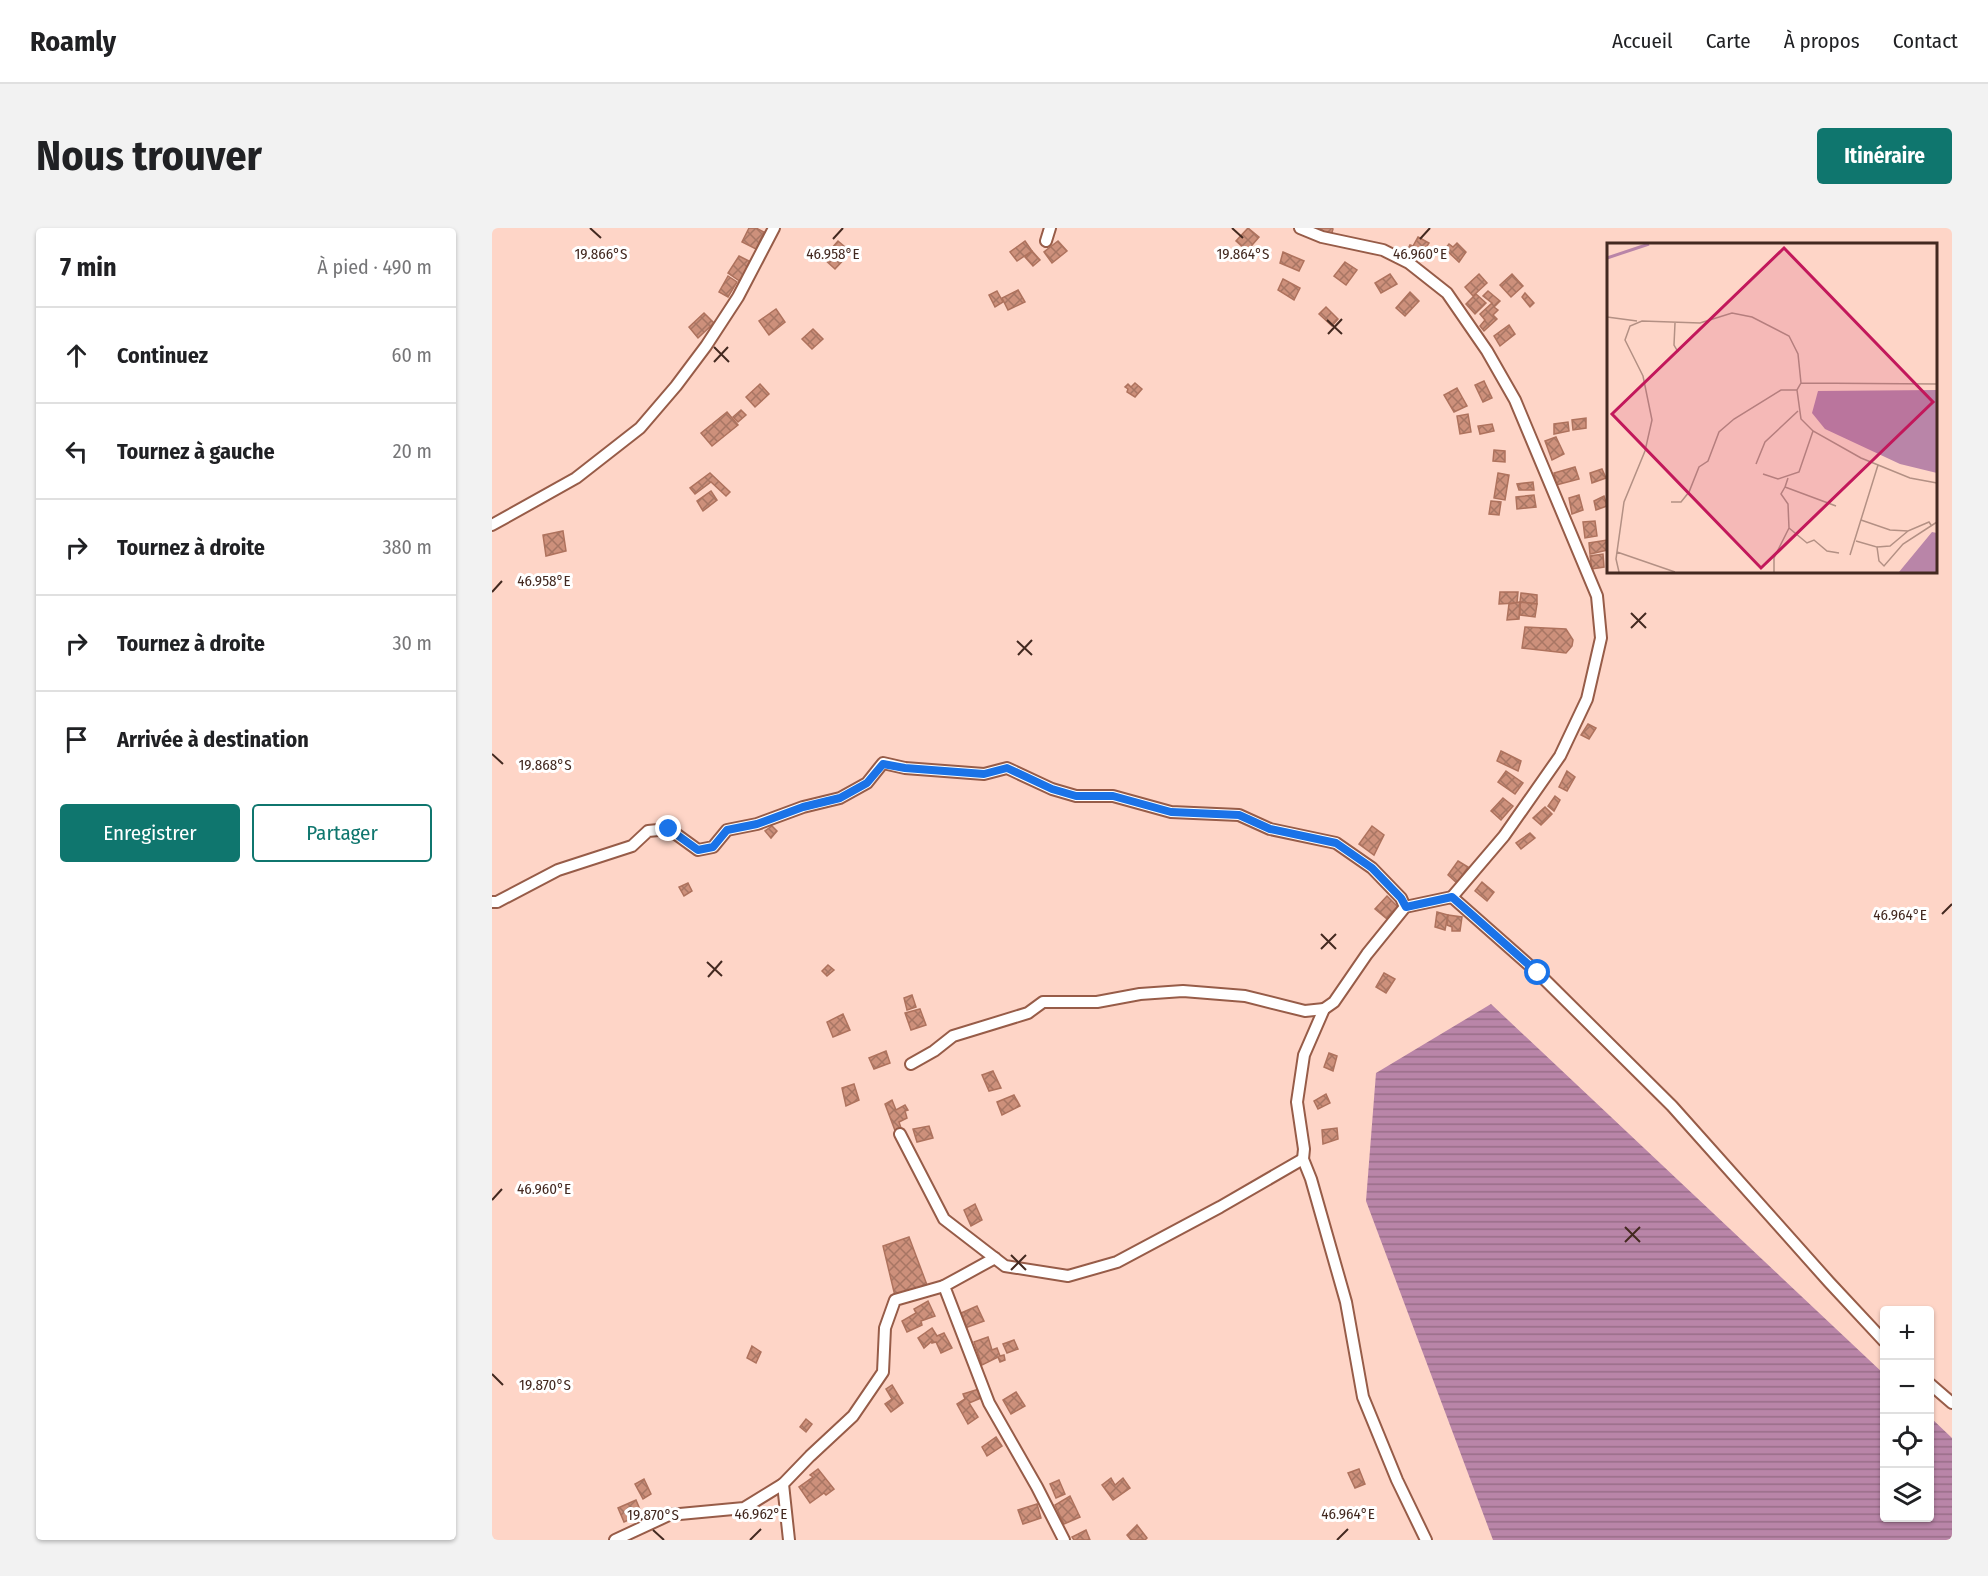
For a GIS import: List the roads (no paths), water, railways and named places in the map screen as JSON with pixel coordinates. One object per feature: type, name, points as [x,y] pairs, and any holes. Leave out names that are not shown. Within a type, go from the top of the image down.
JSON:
[{"type":"street","points":[[492,525],[576,478],[640,428],[676,386],[712,336],[738,297],[774,228]]},
{"type":"street","points":[[1046,241],[1050,228]]},
{"type":"street","points":[[911,1064],[934,1051],[953,1036],[1028,1013],[1043,1002],[1097,1002],[1140,994],[1183,991],[1245,996],[1305,1011],[1324,1009],[1334,1002],[1367,954],[1406,907],[1452,897],[1504,836],[1560,756],[1587,699],[1601,638],[1597,596],[1515,400],[1487,351],[1447,293],[1409,263],[1383,250],[1322,237],[1300,228]]},
{"type":"street","points":[[492,902],[497,902],[558,870],[632,846],[648,831],[669,829],[698,850],[713,847],[727,830],[757,824],[803,807],[840,798],[867,783],[883,764],[905,768],[984,774],[1007,768],[1052,789],[1076,796],[1113,796],[1171,812],[1239,815],[1270,829],[1336,843],[1372,868],[1401,898],[1406,907]]},
{"type":"street","points":[[1452,897],[1538,973],[1671,1106],[1880,1337]]},
{"type":"street","points":[[1324,1009],[1304,1055],[1297,1102],[1304,1149],[1303,1160],[1311,1179],[1346,1302],[1363,1397],[1397,1480],[1426,1540]]},
{"type":"street","points":[[900,1134],[944,1219],[1005,1266],[1068,1276],[1117,1262],[1220,1208],[1303,1160]]},
{"type":"street","points":[[615,1540],[669,1515],[744,1508],[783,1484],[854,1416],[883,1372],[885,1328],[895,1300],[944,1286],[995,1258]]},
{"type":"street","points":[[944,1286],[989,1403],[1064,1540]]},
{"type":"street","points":[[1934,1388],[1952,1403]]},
{"type":"street","points":[[783,1484],[789,1540]]}]
